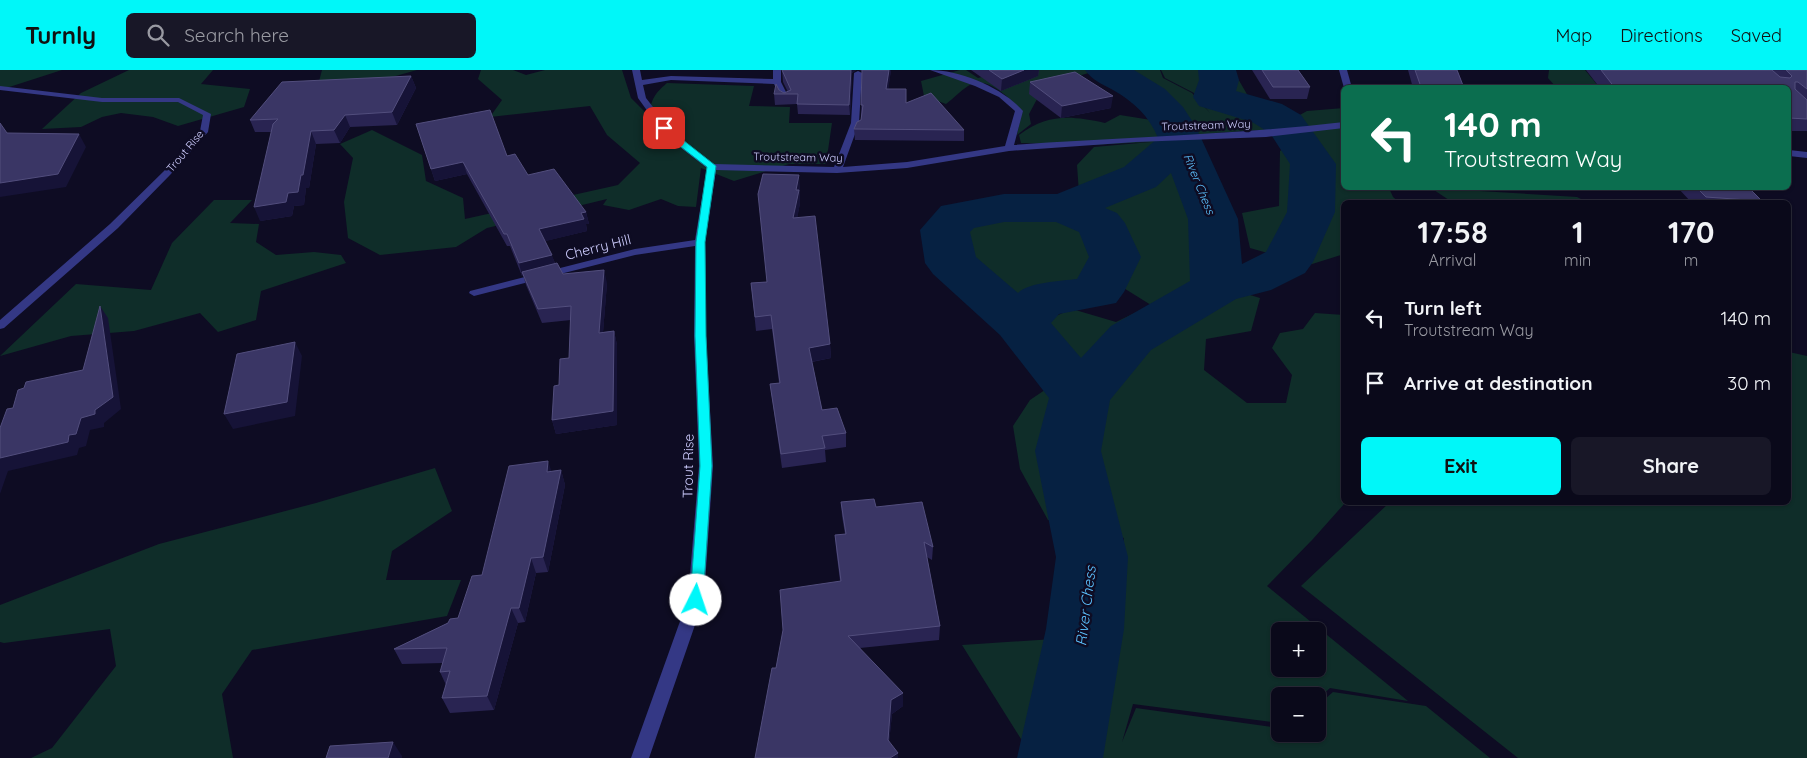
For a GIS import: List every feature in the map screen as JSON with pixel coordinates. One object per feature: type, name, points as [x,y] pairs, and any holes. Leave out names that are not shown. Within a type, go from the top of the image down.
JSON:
[{"type":"street","points":[[638,77],[645,70]]},
{"type":"street","points":[[777,70],[777,82],[786,100]]},
{"type":"street","points":[[934,70],[978,84],[1002,95],[1019,111],[1010,148]]},
{"type":"street","points":[[1343,70],[1347,85]]},
{"type":"street","points":[[837,170],[855,123],[858,73]]},
{"type":"street","points":[[638,77],[777,82]]},
{"type":"street","points":[[638,77],[642,98],[670,135],[712,166]]},
{"type":"street","name":"Trout Rise","points":[[0,88],[102,100],[179,100],[207,114],[204,132],[167,173],[114,226],[0,326]]},
{"type":"street","name":"Troutstream Way","points":[[712,166],[837,170],[907,165],[1010,148],[1136,139],[1202,138],[1266,134],[1341,125]]},
{"type":"street","points":[[1791,153],[1807,155]]},
{"type":"street","name":"Trout Rise","points":[[640,758],[696,600],[706,466],[700,336],[700,242],[712,166]]},
{"type":"street","name":"Cherry Hill","points":[[474,293],[636,252],[700,242]]},
{"type":"green space","points":[[0,70],[62,70],[0,90]]},
{"type":"green space","points":[[129,70],[213,70],[201,84],[250,89],[244,107],[178,126],[153,117],[121,113],[102,117],[81,127],[42,129],[81,93]]},
{"type":"green space","points":[[322,70],[417,70],[385,79],[317,89]]},
{"type":"green space","points":[[481,70],[513,70],[526,75],[545,70],[622,70],[631,98],[648,115],[654,97],[667,83],[754,86],[749,106],[790,107],[789,123],[832,123],[826,164],[789,164],[734,181],[701,168],[696,207],[678,206],[661,199],[629,210],[603,205],[607,199],[487,228],[456,247],[380,255],[348,238],[344,202],[353,158],[340,144],[372,130],[422,155],[426,181],[463,198],[465,219],[618,185],[640,163],[607,135],[590,106],[490,117],[502,100],[478,79]]},
{"type":"green space","points":[[966,70],[978,78],[982,77],[976,70],[1089,70],[1092,72],[1044,86],[1029,114],[1031,124],[1017,135],[1022,111],[1005,95],[990,85],[975,83],[968,86],[946,104],[924,96],[921,81]]},
{"type":"green space","points":[[1109,70],[1160,70],[1163,78],[1192,93],[1210,113],[1194,93],[1165,78],[1161,70],[1207,70],[1210,77],[1205,86],[1197,93],[1206,102],[1250,112],[1269,122],[1288,122],[1291,128],[1216,133],[1194,140],[1163,142],[1181,177],[1194,210],[1201,280],[1260,298],[1251,331],[1206,339],[1204,370],[1247,403],[1286,403],[1292,375],[1272,348],[1280,333],[1303,329],[1315,313],[1341,315],[1341,505],[1343,505],[1267,586],[1311,622],[1271,622],[1271,677],[1326,677],[1326,634],[1408,701],[1330,688],[1326,692],[1326,687],[1271,687],[1271,722],[1133,704],[1122,742],[1136,708],[1271,727],[1271,742],[1326,742],[1326,698],[1333,692],[1426,706],[1490,758],[1033,758],[962,645],[1054,639],[1056,571],[1118,579],[1124,538],[1048,520],[1020,469],[1013,426],[1030,400],[1073,371],[1035,325],[1072,309],[1116,322],[1151,305],[1114,282],[1130,252],[1109,219],[1080,207],[1077,165],[1094,147],[1151,142],[1091,145],[1021,143],[1019,135],[1040,123],[1060,118],[1105,123],[1120,115],[1151,120],[1138,95]]},
{"type":"green space","points":[[1226,70],[1233,70],[1248,96],[1245,101],[1228,92],[1228,73]]},
{"type":"green space","points":[[1549,70],[1585,70],[1597,85],[1554,85],[1548,78]]},
{"type":"green space","points":[[1341,108],[1341,190],[1390,190],[1397,200],[1341,200],[1341,255],[1309,265],[1250,248],[1242,213],[1279,206],[1280,151],[1300,136],[1289,121],[1307,111]]},
{"type":"green space","points":[[1434,190],[1479,190],[1577,197],[1583,200],[1449,200]]},
{"type":"green space","points":[[214,200],[252,200],[230,223],[259,224],[256,242],[276,255],[314,252],[341,255],[346,263],[261,291],[256,320],[218,332],[200,313],[134,331],[71,336],[0,356],[76,284],[151,290],[172,243]]},
{"type":"green space","points":[[1010,212],[1058,214],[1094,228],[1104,256],[1094,279],[1074,287],[1029,294],[1013,305],[980,282],[961,252],[958,232],[966,222]]},
{"type":"green space","points":[[1791,352],[1807,356],[1807,758],[1518,758],[1301,586],[1387,505],[1791,505]]},
{"type":"green space","points":[[435,468],[452,511],[392,551],[386,580],[461,580],[447,616],[252,650],[222,694],[233,758],[31,758],[52,748],[116,666],[110,629],[4,643],[0,642],[0,605],[159,544],[316,503]]},
{"type":"water","points":[[1092,70],[1113,70],[1152,91],[1171,109],[1185,129],[1169,130],[1137,91]]},
{"type":"water","points":[[1209,70],[1225,70],[1227,73],[1227,92],[1241,101],[1273,113],[1287,122],[1278,124],[1251,111],[1206,102],[1198,93],[1206,86],[1211,77]]},
{"type":"building","points":[[782,70],[851,70],[849,105],[797,104],[798,94],[774,94],[776,84],[779,90],[784,93],[791,90]]},
{"type":"building","points":[[862,70],[889,70],[886,89],[906,89],[906,103],[931,93],[964,130],[854,129],[857,122],[861,120],[863,105],[861,105]]},
{"type":"building","points":[[989,70],[1024,70],[1002,79]]},
{"type":"building","points":[[1262,70],[1298,70],[1310,87],[1273,87]]},
{"type":"building","points":[[1415,70],[1457,70],[1463,85],[1420,85]]},
{"type":"building","points":[[1601,70],[1772,70],[1780,77],[1790,78],[1792,76],[1786,70],[1807,70],[1807,89],[1798,82],[1795,82],[1795,89],[1807,100],[1807,119],[1791,118],[1791,85],[1613,85]]},
{"type":"building","points":[[1075,72],[1113,96],[1062,106],[1030,82]]},
{"type":"building","points":[[411,76],[392,112],[345,115],[334,130],[311,131],[298,192],[288,193],[286,202],[254,207],[273,124],[278,119],[250,120],[282,82]]},
{"type":"building","points":[[490,110],[507,156],[515,154],[528,175],[554,169],[586,212],[581,213],[584,219],[539,229],[552,255],[519,263],[507,234],[504,234],[463,162],[431,169],[416,124]]},
{"type":"building","points":[[0,123],[7,133],[79,134],[58,174],[0,183]]},
{"type":"building","points":[[763,174],[799,175],[796,190],[799,190],[793,218],[815,216],[830,344],[809,348],[822,410],[837,408],[846,433],[822,436],[825,448],[781,454],[770,384],[780,383],[771,315],[755,317],[751,283],[767,282],[758,194]]},
{"type":"building","points":[[1699,190],[1751,190],[1761,200],[1748,200],[1706,197]]},
{"type":"building","points":[[557,263],[563,274],[604,270],[599,333],[614,331],[613,411],[552,420],[554,386],[559,385],[560,359],[569,358],[571,306],[538,309],[522,272]]},
{"type":"building","points":[[100,306],[113,397],[95,410],[95,414],[81,418],[76,434],[69,435],[68,442],[0,458],[0,428],[7,409],[13,408],[18,390],[24,388],[26,382],[83,370]]},
{"type":"building","points":[[295,342],[287,402],[224,414],[237,354]]},
{"type":"building","points":[[548,461],[547,472],[561,470],[543,557],[531,558],[519,608],[511,608],[487,696],[442,698],[450,671],[440,672],[447,648],[394,649],[448,623],[450,619],[458,618],[472,576],[482,575],[509,466]]},
{"type":"building","points":[[874,499],[876,507],[922,502],[933,547],[924,542],[940,626],[848,636],[903,693],[891,700],[888,740],[898,753],[890,758],[755,758],[772,668],[776,668],[783,630],[780,590],[841,581],[835,535],[846,534],[841,502]]},
{"type":"building","points":[[393,742],[388,758],[326,758],[330,746]]},
{"type":"waterway","name":"River Chess","points":[[1104,70],[1140,90],[1160,106],[1175,127],[1181,141]]},
{"type":"waterway","name":"River Chess","points":[[1217,70],[1219,80],[1213,97],[1267,113],[1286,124],[1313,164],[1311,212],[1287,262],[1252,279],[1217,288]]},
{"type":"waterway","name":"River Chess","points":[[1063,208],[1140,177],[1181,141]]},
{"type":"waterway","name":"River Chess","points":[[1181,141],[1213,219],[1217,288]]},
{"type":"waterway","name":"River Chess","points":[[1020,323],[951,263],[945,230],[958,216],[1004,208],[1063,208]]},
{"type":"waterway","name":"River Chess","points":[[1020,323],[1042,300],[1097,292],[1115,257],[1100,223],[1063,208]]},
{"type":"waterway","name":"River Chess","points":[[1080,396],[1131,338],[1217,288]]},
{"type":"waterway","name":"River Chess","points":[[1020,323],[1080,396]]},
{"type":"waterway","name":"River Chess","points":[[1060,758],[1085,629],[1092,557],[1068,451],[1080,396]]},
{"type":"route","points":[[664,128],[670,135],[712,166],[700,242],[700,336],[704,375],[706,466],[696,600]]}]
